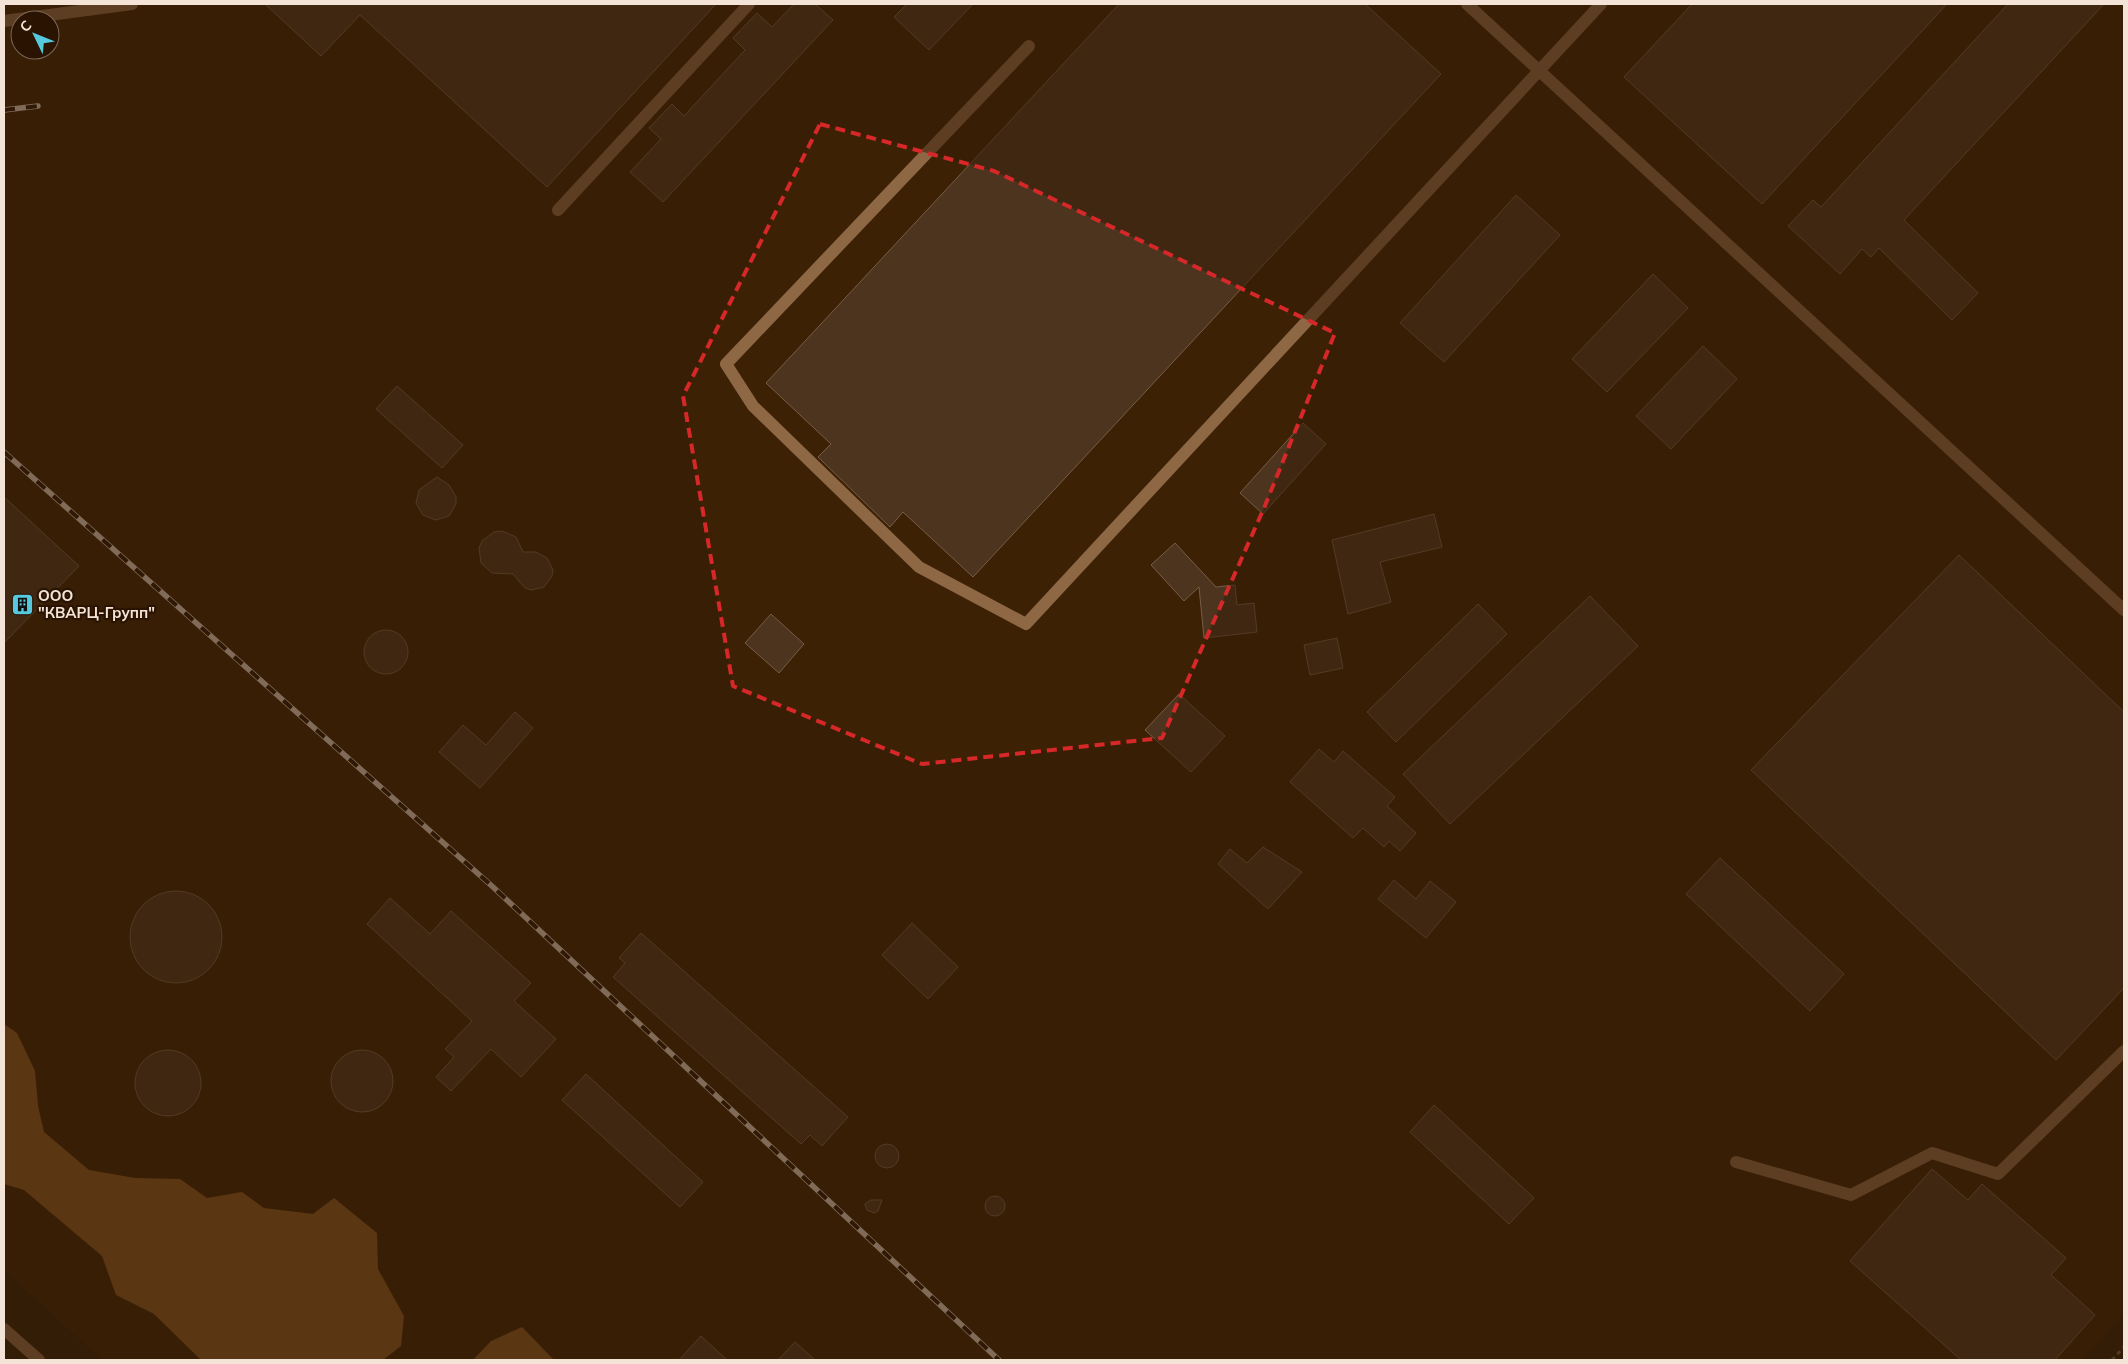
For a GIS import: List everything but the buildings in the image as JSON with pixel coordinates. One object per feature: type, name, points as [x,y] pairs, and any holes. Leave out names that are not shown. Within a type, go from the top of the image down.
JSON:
[{"type":"lane","points":[[4,21],[132,4]]},
{"type":"lane","points":[[558,210],[749,4]]},
{"type":"lane","points":[[1467,4],[2124,610]]},
{"type":"lane","points":[[1029,46],[726,364],[752,406],[918,566],[1026,624],[1601,4]]},
{"type":"lane","points":[[1736,1162],[1851,1195],[1932,1153],[1998,1174],[2111,1067],[2124,1051]]},
{"type":"lane","points":[[4,1329],[38,1360]]},
{"type":"path","points":[[2112,1360],[2124,1347]]},
{"type":"highlighted area","points":[[820,124],[994,171],[1335,333],[1264,508],[1162,738],[922,764],[733,686],[683,396]]},
{"type":"shaded area","points":[[4,4],[2124,4],[2124,1314],[2081,1360],[103,1360],[4,1270]]},
{"type":"shaded area","points":[[4,1024],[17,1033],[35,1071],[38,1106],[44,1132],[89,1170],[135,1178],[180,1179],[207,1198],[242,1192],[264,1208],[313,1214],[334,1198],[377,1233],[378,1269],[404,1316],[401,1346],[383,1360],[201,1360],[154,1314],[116,1295],[102,1256],[24,1190],[4,1184]]},
{"type":"shaded area","points":[[522,1327],[554,1360],[473,1360],[491,1341]]},
{"type":"railway","points":[[4,110],[38,106]]},
{"type":"railway","points":[[4,452],[493,887],[999,1360]]},
{"type":"place","name":"ООО \"КВАРЦ-Групп\"","points":[[22,605]]}]
